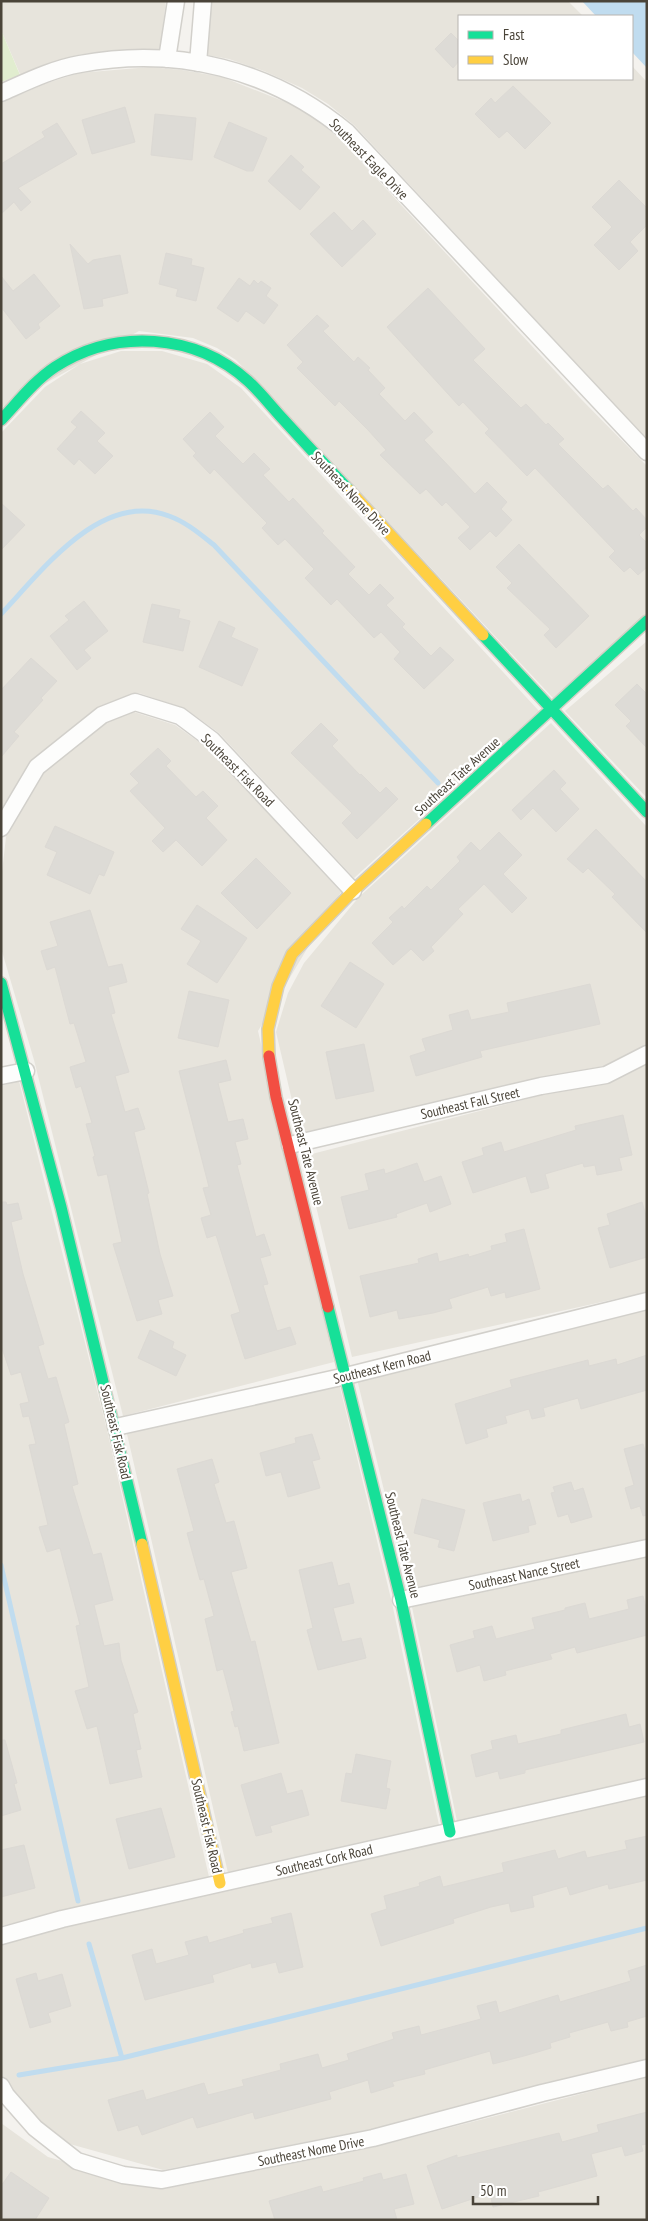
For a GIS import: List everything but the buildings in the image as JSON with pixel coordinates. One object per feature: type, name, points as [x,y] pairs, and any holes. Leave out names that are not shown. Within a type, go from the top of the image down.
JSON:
[{"type":"street","points":[[167,59],[176,1]]},
{"type":"street","points":[[198,63],[203,1]]},
{"type":"street","name":"Southeast Eagle Drive","points":[[1,93],[42,75],[79,64],[114,60],[167,59],[225,68],[298,96],[347,132],[647,452]]},
{"type":"street","name":"Southeast Nome Drive","points":[[1,420],[39,380],[56,367],[102,345],[139,340],[164,342],[190,348],[212,356],[248,381],[647,812]]},
{"type":"street","name":"Southeast Tate Avenue","points":[[450,1832],[401,1600],[269,1064],[268,1029],[278,986],[292,954],[353,891],[647,621]]},
{"type":"street","name":"Southeast Fisk Road","points":[[1,828],[37,767],[102,715],[135,702],[180,716],[212,740],[353,891]]},
{"type":"street","name":"Southeast Fisk Road","points":[[1,983],[26,1071],[116,1427],[220,1883]]},
{"type":"street","name":"Southeast Fall Street","points":[[290,1145],[541,1086],[606,1075],[647,1054]]},
{"type":"street","points":[[1,1076],[26,1071]]},
{"type":"street","name":"Southeast Kern Road","points":[[116,1427],[346,1376],[647,1301]]},
{"type":"street","name":"Southeast Nance Street","points":[[401,1600],[647,1548]]},
{"type":"street","name":"Southeast Cork Road","points":[[1,1936],[220,1883],[647,1787]]},
{"type":"street","name":"Southeast Nome Drive","points":[[1,2086],[6,2095],[35,2128],[77,2161],[123,2175],[162,2180],[373,2138],[542,2093],[647,2068]]},
{"type":"shaded area","points":[[1,1],[166,1],[160,49],[115,50],[78,55],[40,66],[1,83],[20,74],[1,30]]},
{"type":"shaded area","points":[[212,1],[568,1],[582,15],[458,15],[458,80],[633,80],[633,67],[647,82],[647,439],[354,125],[328,104],[302,88],[264,71],[229,59],[207,55]]},
{"type":"shaded area","points":[[150,67],[222,77],[293,105],[316,119],[340,139],[582,400],[647,466],[647,619],[553,698],[236,360],[217,348],[193,338],[139,331],[1,408],[1,103],[44,84],[79,73]]},
{"type":"shaded area","points":[[121,351],[162,351],[207,364],[241,388],[539,711],[354,878],[219,733],[186,709],[139,693],[100,706],[32,760],[1,811],[1,433],[45,387],[80,364]]},
{"type":"shaded area","points":[[647,641],[647,798],[565,711]]},
{"type":"shaded area","points":[[134,712],[175,725],[206,747],[341,892],[258,1031],[334,1362],[123,1416],[34,1060],[1,948],[1,881],[6,837],[44,773],[106,722]]},
{"type":"shaded area","points":[[551,723],[647,827],[647,1044],[604,1066],[539,1078],[301,1139],[276,1032],[288,993],[304,963],[359,897]]},
{"type":"shaded area","points":[[647,1064],[647,1292],[352,1357],[304,1156],[542,1095],[610,1083]]},
{"type":"shaded area","points":[[19,1081],[107,1430],[209,1877],[1,1926],[1,1086]]},
{"type":"shaded area","points":[[647,1310],[647,1539],[408,1589],[356,1375]]},
{"type":"shaded area","points":[[338,1379],[392,1603],[439,1825],[228,1873],[127,1434]]},
{"type":"shaded area","points":[[647,1557],[647,1778],[457,1821],[412,1607]]},
{"type":"shaded area","points":[[647,1796],[647,2059],[541,2084],[372,2129],[163,2170],[59,2141],[1,2084],[1,1944],[63,1928]]},
{"type":"shaded area","points":[[647,2077],[647,2220],[1,2220],[1,2123],[48,2157],[163,2189],[374,2147]]},
{"type":"green space","points":[[1,30],[20,75],[1,82]]},
{"type":"water","points":[[582,1],[647,1],[647,68],[633,53],[633,15],[595,15]]},
{"type":"waterway","points":[[1,614],[54,557],[97,524],[120,514],[144,511],[169,516],[187,525],[214,545],[438,783]]},
{"type":"waterway","points":[[1,1565],[78,1901]]},
{"type":"waterway","points":[[19,2075],[122,2058],[647,1928]]},
{"type":"waterway","points":[[89,1944],[122,2058]]},
{"type":"traffic: fast","points":[[1,420],[40,379],[55,367],[78,354],[103,346],[128,342],[154,341],[179,345],[204,353],[227,365],[248,381],[349,490]]},
{"type":"traffic: fast","points":[[426,824],[647,621]]},
{"type":"traffic: fast","points":[[483,635],[647,812]]},
{"type":"traffic: fast","points":[[1,983],[61,1207],[142,1544]]},
{"type":"traffic: fast","points":[[328,1307],[401,1600],[450,1832]]},
{"type":"traffic: slow","points":[[349,490],[483,635]]},
{"type":"traffic: slow","points":[[269,1056],[268,1029],[278,986],[292,954],[353,891],[426,824]]},
{"type":"traffic: slow","points":[[142,1544],[220,1883]]},
{"type":"traffic: jam","points":[[269,1056],[276,1097],[328,1307]]}]
